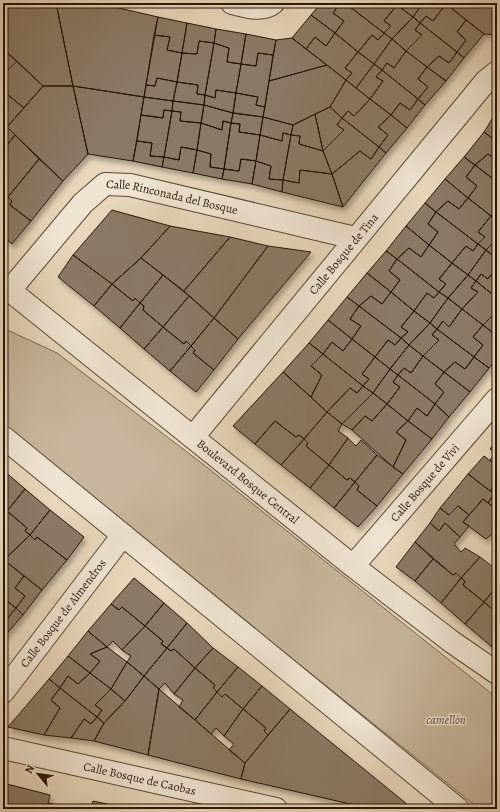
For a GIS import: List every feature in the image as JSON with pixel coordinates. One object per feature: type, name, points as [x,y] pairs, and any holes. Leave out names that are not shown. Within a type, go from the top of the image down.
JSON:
[{"type":"street","points":[[232,3],[257,8],[270,6],[273,3]]},
{"type":"street","name":"Calle Bosque de Tina","points":[[193,437],[355,238],[486,81],[497,72]]},
{"type":"street","name":"Calle Rinconada del Bosque","points":[[6,288],[83,203],[105,184],[130,185],[355,238]]},
{"type":"street","name":"Boulevard Bosque Central","points":[[6,288],[353,566],[452,642],[497,673]]},
{"type":"street","name":"Calle Bosque de Vivi","points":[[353,566],[497,399]]},
{"type":"street","points":[[3,437],[458,809]]},
{"type":"street","name":"Calle Bosque de Almendros","points":[[3,692],[123,535]]},
{"type":"street","name":"Calle Bosque de Caobas","points":[[3,748],[276,809]]},
{"type":"green space","name":"camellón","points":[[3,328],[57,353],[204,465],[497,698],[497,809],[483,809],[472,803],[3,426]]},
{"type":"building","points":[[7,3],[56,3],[73,86],[43,86],[3,49],[3,8]]},
{"type":"building","points":[[56,3],[97,3],[158,17],[144,97],[73,86]]},
{"type":"building","points":[[321,3],[340,3],[333,13],[344,21],[335,33],[311,15]]},
{"type":"building","points":[[340,3],[345,3],[384,33],[378,40],[372,35],[358,52],[335,33],[344,21],[333,13]]},
{"type":"building","points":[[345,3],[395,3],[397,5],[384,21],[391,26],[384,33]]},
{"type":"building","points":[[399,3],[423,3],[413,17],[397,5]]},
{"type":"building","points":[[423,3],[446,4],[433,21],[426,16],[420,23],[413,17]]},
{"type":"building","points":[[445,3],[497,3],[497,35],[484,34]]},
{"type":"building","points":[[446,4],[466,20],[457,32],[466,40],[457,52],[420,23],[426,16],[433,21]]},
{"type":"building","points":[[397,5],[413,17],[392,39],[384,33],[391,26],[384,21]]},
{"type":"building","points":[[311,15],[335,33],[326,46],[315,37],[306,49],[292,38]]},
{"type":"building","points":[[158,17],[187,23],[182,53],[167,50],[170,37],[154,35]]},
{"type":"building","points":[[413,17],[420,23],[415,30],[422,35],[406,51],[392,39]]},
{"type":"building","points":[[466,20],[484,34],[464,58],[457,52],[466,40],[457,32]]},
{"type":"building","points":[[187,23],[216,29],[214,43],[199,41],[197,54],[182,53]]},
{"type":"building","points":[[420,23],[457,52],[449,63],[439,56],[427,67],[406,51],[422,35],[415,30]]},
{"type":"building","points":[[216,29],[246,34],[241,64],[227,62],[229,48],[214,43]]},
{"type":"building","points":[[335,33],[358,52],[345,68],[352,73],[346,80],[306,49],[315,37],[326,46]]},
{"type":"building","points":[[384,33],[392,39],[374,64],[358,52],[372,35],[378,40]]},
{"type":"building","points":[[246,34],[276,40],[273,55],[258,53],[256,66],[241,64]]},
{"type":"building","points":[[154,35],[170,37],[167,50],[182,53],[177,82],[157,78],[155,86],[146,85]]},
{"type":"building","points":[[292,38],[327,65],[269,81],[276,40]]},
{"type":"building","points":[[392,39],[406,51],[394,68],[387,63],[382,70],[374,64]]},
{"type":"building","points":[[199,41],[214,43],[205,95],[197,94],[198,85],[177,82],[182,53],[197,54]]},
{"type":"building","points":[[214,43],[229,48],[227,62],[241,64],[236,93],[216,90],[215,98],[205,95]]},
{"type":"building","points":[[3,49],[17,61],[3,75]]},
{"type":"building","points":[[406,51],[427,67],[418,79],[428,87],[418,99],[382,70],[387,63],[394,68]]},
{"type":"building","points":[[358,52],[374,64],[356,88],[346,80],[352,73],[345,68]]},
{"type":"building","points":[[457,52],[464,58],[446,81],[427,67],[439,56],[449,63]]},
{"type":"building","points":[[258,53],[273,55],[265,107],[256,105],[258,97],[236,93],[241,64],[256,66]]},
{"type":"building","points":[[17,61],[43,86],[24,108],[3,91],[3,88],[7,84],[3,80],[3,75]]},
{"type":"building","points":[[374,64],[382,70],[376,77],[383,81],[370,99],[356,88]]},
{"type":"building","points":[[327,65],[346,80],[330,107],[293,125],[263,117],[269,81]]},
{"type":"building","points":[[427,67],[446,81],[425,105],[418,99],[428,87],[418,79]]},
{"type":"building","points":[[382,70],[418,99],[410,110],[400,103],[391,115],[370,99],[383,81],[376,77]]},
{"type":"building","points":[[157,78],[177,82],[173,101],[144,97],[146,85],[155,86]]},
{"type":"building","points":[[346,80],[370,99],[354,116],[348,111],[342,118],[330,107]]},
{"type":"building","points":[[177,82],[198,85],[197,94],[205,95],[204,105],[173,101]]},
{"type":"building","points":[[43,86],[73,86],[88,154],[63,181],[7,127]]},
{"type":"building","points":[[73,86],[144,97],[133,161],[88,154]]},
{"type":"building","points":[[216,90],[236,93],[233,113],[204,105],[205,95],[215,98]]},
{"type":"building","points":[[3,91],[24,108],[7,127],[3,123]]},
{"type":"building","points":[[236,93],[258,97],[256,105],[265,107],[263,117],[233,113]]},
{"type":"building","points":[[144,97],[173,101],[172,111],[164,110],[163,118],[141,115]]},
{"type":"building","points":[[370,99],[391,115],[378,127],[388,135],[379,147],[342,118],[348,111],[354,116]]},
{"type":"building","points":[[418,99],[425,105],[407,128],[391,115],[400,103],[410,110]]},
{"type":"building","points":[[173,101],[204,105],[201,123],[180,121],[181,112],[172,111]]},
{"type":"building","points":[[204,105],[233,113],[231,123],[223,121],[222,130],[201,123]]},
{"type":"building","points":[[330,107],[342,118],[337,125],[344,130],[323,151],[315,114]]},
{"type":"building","points":[[164,110],[172,111],[164,157],[150,156],[152,143],[137,141],[141,115],[163,118]]},
{"type":"building","points":[[172,111],[181,112],[180,121],[201,123],[197,150],[181,147],[179,160],[164,157]]},
{"type":"building","points":[[497,111],[497,142],[484,132]]},
{"type":"building","points":[[233,113],[263,117],[260,135],[239,132],[240,124],[231,123]]},
{"type":"building","points":[[315,114],[323,151],[299,144],[300,136],[291,135],[293,125]]},
{"type":"building","points":[[391,115],[407,128],[386,153],[379,147],[388,135],[378,127]]},
{"type":"building","points":[[263,117],[293,125],[291,135],[283,133],[282,141],[260,135]]},
{"type":"building","points":[[342,118],[379,147],[371,159],[360,151],[332,174],[323,151],[344,130],[337,125]]},
{"type":"building","points":[[223,121],[231,123],[224,169],[210,167],[211,154],[197,150],[201,123],[222,130]]},
{"type":"building","points":[[3,123],[15,135],[3,150]]},
{"type":"building","points":[[231,123],[240,124],[239,132],[260,135],[256,161],[241,159],[239,171],[224,169]]},
{"type":"building","points":[[484,132],[497,142],[497,161],[488,154],[475,165],[464,157]]},
{"type":"building","points":[[283,133],[291,135],[283,180],[269,179],[271,166],[256,161],[260,135],[282,141]]},
{"type":"building","points":[[15,135],[39,159],[8,197],[3,193],[3,150]]},
{"type":"building","points":[[291,135],[300,136],[299,144],[323,151],[332,174],[300,170],[299,183],[283,180]]},
{"type":"building","points":[[137,141],[152,143],[150,156],[164,157],[162,167],[133,161]]},
{"type":"building","points":[[181,147],[197,150],[193,173],[162,167],[164,157],[179,160]]},
{"type":"building","points":[[379,147],[386,153],[343,207],[332,174],[360,151],[371,159]]},
{"type":"building","points":[[197,150],[211,154],[210,167],[224,169],[222,179],[193,173]]},
{"type":"building","points":[[488,154],[497,161],[497,182],[475,165]]},
{"type":"building","points":[[464,157],[475,165],[466,177],[477,186],[468,198],[445,179]]},
{"type":"building","points":[[39,159],[63,181],[31,221],[10,205],[12,201],[8,197]]},
{"type":"building","points":[[241,159],[256,161],[252,184],[222,179],[224,169],[239,171]]},
{"type":"building","points":[[256,161],[271,166],[269,179],[283,180],[282,192],[252,184]]},
{"type":"building","points":[[475,165],[497,182],[497,209],[491,216],[468,198],[477,186],[466,177]]},
{"type":"building","points":[[300,170],[332,174],[343,207],[282,192],[283,180],[299,183]]},
{"type":"building","points":[[445,179],[468,198],[459,209],[448,201],[436,212],[425,203]]},
{"type":"building","points":[[3,193],[8,197],[3,203]]},
{"type":"building","points":[[8,197],[12,201],[10,205],[31,221],[12,244],[3,236],[3,203]]},
{"type":"building","points":[[468,198],[491,216],[478,232],[485,237],[478,244],[436,212],[448,201],[459,209]]},
{"type":"building","points":[[425,203],[436,212],[428,224],[438,232],[429,245],[406,226]]},
{"type":"building","points":[[497,209],[497,220],[491,216]]},
{"type":"building","points":[[112,210],[170,226],[141,258],[112,284],[73,255]]},
{"type":"building","points":[[436,212],[478,244],[473,251],[466,246],[452,263],[429,245],[438,232],[428,224]]},
{"type":"building","points":[[491,216],[497,220],[497,239],[486,250],[478,244],[485,237],[478,232]]},
{"type":"building","points":[[170,226],[230,237],[184,291],[141,258]]},
{"type":"building","points":[[406,226],[429,245],[421,257],[409,248],[397,259],[386,251]]},
{"type":"building","points":[[230,237],[268,246],[214,318],[184,291]]},
{"type":"building","points":[[497,239],[497,259],[486,250]]},
{"type":"building","points":[[478,244],[486,250],[468,275],[452,263],[466,246],[473,251]]},
{"type":"building","points":[[429,245],[452,263],[439,279],[446,284],[439,292],[397,259],[409,248],[421,257]]},
{"type":"building","points":[[268,246],[311,252],[238,339],[214,318]]},
{"type":"building","points":[[486,250],[497,259],[497,267],[488,279],[481,274],[476,281],[468,275]]},
{"type":"building","points":[[386,251],[397,259],[389,271],[400,280],[391,292],[367,273]]},
{"type":"building","points":[[73,255],[112,284],[94,306],[58,277]]},
{"type":"building","points":[[141,258],[163,275],[140,303],[135,298],[133,301],[112,284]]},
{"type":"building","points":[[397,259],[439,292],[434,298],[427,293],[414,311],[391,292],[400,280],[389,271]]},
{"type":"building","points":[[452,263],[468,275],[448,298],[439,292],[446,284],[439,279]]},
{"type":"building","points":[[497,267],[497,298],[476,281],[481,274],[488,279]]},
{"type":"building","points":[[367,273],[391,292],[382,304],[371,296],[359,306],[347,297]]},
{"type":"building","points":[[163,275],[189,296],[163,327],[143,310],[144,306],[140,303]]},
{"type":"building","points":[[468,275],[476,281],[471,288],[478,292],[462,309],[448,298]]},
{"type":"building","points":[[476,281],[497,298],[497,316],[494,314],[483,325],[462,309],[478,292],[471,288]]},
{"type":"building","points":[[112,284],[133,301],[135,298],[140,303],[120,328],[94,306]]},
{"type":"building","points":[[391,292],[414,311],[401,327],[408,332],[401,338],[359,306],[371,296],[382,304]]},
{"type":"building","points":[[439,292],[448,298],[430,323],[414,311],[427,293],[434,298]]},
{"type":"building","points":[[189,296],[214,318],[191,346],[186,341],[184,344],[163,327]]},
{"type":"building","points":[[347,297],[359,306],[350,319],[361,326],[352,339],[328,320]]},
{"type":"building","points":[[448,298],[462,309],[449,327],[443,321],[437,329],[430,323]]},
{"type":"building","points":[[140,303],[144,306],[143,310],[163,327],[144,349],[120,328]]},
{"type":"building","points":[[359,306],[401,338],[395,345],[388,340],[375,357],[352,339],[361,326],[350,319]]},
{"type":"building","points":[[462,309],[483,325],[473,337],[483,345],[474,357],[437,329],[443,321],[449,327]]},
{"type":"building","points":[[414,311],[430,323],[409,345],[401,338],[408,332],[401,327]]},
{"type":"building","points":[[494,314],[497,316],[497,336],[483,325]]},
{"type":"building","points":[[214,318],[238,339],[214,370],[193,353],[195,350],[191,346]]},
{"type":"building","points":[[328,320],[352,339],[343,351],[332,342],[323,354],[309,343]]},
{"type":"building","points":[[430,323],[437,329],[432,335],[439,340],[423,356],[409,345]]},
{"type":"building","points":[[483,325],[497,336],[497,359],[489,368],[474,357],[483,345],[473,337]]},
{"type":"building","points":[[163,327],[184,344],[186,341],[191,346],[170,371],[144,349]]},
{"type":"building","points":[[437,329],[474,357],[465,369],[455,362],[444,372],[423,356],[439,340],[432,335]]},
{"type":"building","points":[[401,338],[409,345],[390,369],[375,357],[388,340],[395,345]]},
{"type":"building","points":[[352,339],[375,357],[362,374],[369,379],[363,386],[323,354],[332,342],[343,351]]},
{"type":"building","points":[[309,343],[323,354],[311,366],[322,375],[311,397],[283,372]]},
{"type":"building","points":[[409,345],[423,356],[411,373],[404,368],[398,375],[390,369]]},
{"type":"building","points":[[191,346],[195,350],[193,353],[214,370],[196,392],[170,371]]},
{"type":"building","points":[[323,354],[363,386],[357,393],[350,388],[327,412],[311,397],[322,375],[311,366]]},
{"type":"building","points":[[423,356],[444,372],[435,384],[444,392],[435,404],[398,375],[404,368],[411,373]]},
{"type":"building","points":[[375,357],[390,369],[373,393],[363,386],[369,379],[362,374]]},
{"type":"building","points":[[474,357],[489,368],[470,392],[444,372],[455,362],[465,369]]},
{"type":"building","points":[[390,369],[398,375],[393,382],[400,387],[387,404],[373,393]]},
{"type":"building","points":[[283,372],[327,412],[304,439],[299,435],[296,437],[275,421],[255,444],[233,426]]},
{"type":"building","points":[[444,372],[470,392],[449,417],[435,404],[444,392],[435,384]]},
{"type":"building","points":[[398,375],[435,404],[427,416],[417,408],[408,421],[387,404],[400,387],[393,382]]},
{"type":"building","points":[[363,386],[373,393],[342,424],[327,412],[350,388],[357,393]]},
{"type":"building","points":[[373,393],[387,404],[372,421],[365,416],[352,430],[342,424]]},
{"type":"building","points":[[387,404],[408,421],[396,432],[406,440],[393,467],[352,430],[365,416],[372,421]]},
{"type":"building","points":[[435,404],[449,417],[432,439],[408,421],[417,408],[427,416]]},
{"type":"building","points":[[327,412],[342,424],[338,431],[348,438],[329,465],[306,446],[308,443],[304,439]]},
{"type":"building","points":[[275,421],[296,437],[299,435],[304,439],[281,465],[255,444]]},
{"type":"building","points":[[408,421],[432,439],[403,474],[393,467],[406,440],[396,432]]},
{"type":"building","points":[[348,438],[356,446],[361,440],[377,455],[355,482],[350,478],[347,480],[329,465]]},
{"type":"building","points":[[304,439],[308,443],[306,446],[329,465],[310,488],[281,465]]},
{"type":"building","points":[[497,440],[497,466],[490,460],[495,453],[490,449]]},
{"type":"building","points":[[377,455],[403,474],[377,506],[357,490],[359,486],[355,482]]},
{"type":"building","points":[[484,456],[497,466],[497,481],[490,491],[468,474]]},
{"type":"building","points":[[329,465],[347,480],[350,478],[355,482],[334,508],[310,488]]},
{"type":"building","points":[[3,470],[25,489],[7,511],[3,508]]},
{"type":"building","points":[[468,474],[494,494],[488,503],[483,499],[469,515],[458,506],[449,515],[440,508]]},
{"type":"building","points":[[497,481],[497,510],[488,503],[494,494],[490,491]]},
{"type":"building","points":[[355,482],[359,486],[357,490],[377,506],[358,527],[334,508]]},
{"type":"building","points":[[25,489],[50,510],[30,535],[25,531],[27,528],[7,511]]},
{"type":"building","points":[[483,499],[497,510],[497,534],[493,533],[486,539],[463,522]]},
{"type":"building","points":[[458,506],[469,515],[463,522],[469,526],[460,537],[445,523],[439,531],[430,523],[440,508],[449,515]]},
{"type":"building","points":[[50,510],[84,537],[67,560],[37,537],[35,540],[30,535]]},
{"type":"building","points":[[7,511],[27,528],[25,531],[30,535],[4,560],[3,515]]},
{"type":"building","points":[[430,523],[439,531],[445,523],[460,537],[454,544],[461,552],[465,548],[480,557],[461,578],[456,573],[453,575],[415,542]]},
{"type":"building","points":[[30,535],[35,540],[37,537],[67,560],[42,590],[4,560]]},
{"type":"building","points":[[415,542],[433,559],[415,581],[396,567]]},
{"type":"building","points":[[480,557],[497,570],[497,586],[484,602],[463,585],[465,581],[461,578]]},
{"type":"building","points":[[433,559],[453,575],[456,573],[461,578],[441,603],[415,581]]},
{"type":"building","points":[[4,560],[24,576],[15,588],[25,596],[16,608],[3,598]]},
{"type":"building","points":[[24,576],[42,590],[23,615],[16,608],[25,596],[15,588]]},
{"type":"building","points":[[134,578],[164,603],[145,626],[122,607],[119,610],[111,604]]},
{"type":"building","points":[[461,578],[465,581],[463,585],[484,602],[465,624],[441,603]]},
{"type":"building","points":[[497,586],[497,613],[484,602]]},
{"type":"building","points":[[3,598],[16,608],[7,619],[3,617]]},
{"type":"building","points":[[484,602],[497,613],[497,639],[491,646],[465,624]]},
{"type":"building","points":[[164,603],[187,623],[167,648],[161,644],[163,641],[145,626]]},
{"type":"building","points":[[111,604],[119,610],[122,607],[145,626],[122,650],[113,641],[107,647],[88,631]]},
{"type":"building","points":[[16,608],[23,615],[4,637],[3,617],[7,619]]},
{"type":"building","points":[[187,623],[213,648],[195,668],[174,649],[171,651],[167,648]]},
{"type":"building","points":[[145,626],[163,641],[161,644],[167,648],[144,676],[127,662],[131,656],[122,650]]},
{"type":"building","points":[[88,631],[107,647],[90,654],[100,661],[90,673],[68,656]]},
{"type":"building","points":[[497,639],[497,650],[491,646]]},
{"type":"building","points":[[107,647],[127,662],[111,689],[90,673],[100,661],[90,654]]},
{"type":"building","points":[[167,648],[171,651],[174,649],[195,668],[174,694],[165,683],[159,689],[144,676]]},
{"type":"building","points":[[213,648],[238,667],[217,692],[213,688],[215,685],[195,668]]},
{"type":"building","points":[[68,656],[90,673],[78,684],[68,676],[60,688],[49,679]]},
{"type":"building","points":[[127,662],[144,676],[125,701],[111,689]]},
{"type":"building","points":[[238,667],[262,686],[243,709],[225,694],[222,697],[217,692]]},
{"type":"building","points":[[195,668],[215,685],[213,688],[217,692],[195,720],[179,707],[183,700],[174,694]]},
{"type":"building","points":[[90,673],[111,689],[95,705],[102,710],[97,717],[60,688],[68,676],[78,684]]},
{"type":"building","points":[[144,676],[159,689],[148,755],[94,741],[104,723],[125,701]]},
{"type":"building","points":[[49,679],[60,688],[51,700],[60,708],[44,735],[8,727]]},
{"type":"building","points":[[262,686],[290,709],[268,735],[264,731],[266,728],[243,709]]},
{"type":"building","points":[[60,688],[97,717],[91,724],[84,719],[71,738],[44,735],[60,708],[51,700]]},
{"type":"building","points":[[111,689],[125,701],[104,723],[97,717],[102,710],[95,705]]},
{"type":"building","points":[[159,689],[245,763],[241,779],[148,755]]},
{"type":"building","points":[[217,692],[222,697],[225,694],[243,709],[224,736],[216,728],[211,734],[195,720]]},
{"type":"building","points":[[243,709],[266,728],[264,731],[268,735],[245,763],[229,750],[234,744],[224,736]]},
{"type":"building","points":[[290,709],[413,809],[372,809],[241,779],[245,763]]},
{"type":"building","points":[[97,717],[104,723],[94,741],[71,738],[84,719],[91,724]]},
{"type":"building","points":[[3,783],[50,795],[47,809],[3,809]]},
{"type":"building","points":[[93,801],[130,809],[91,809]]},
{"type":"building","points":[[48,803],[78,809],[47,809]]}]
